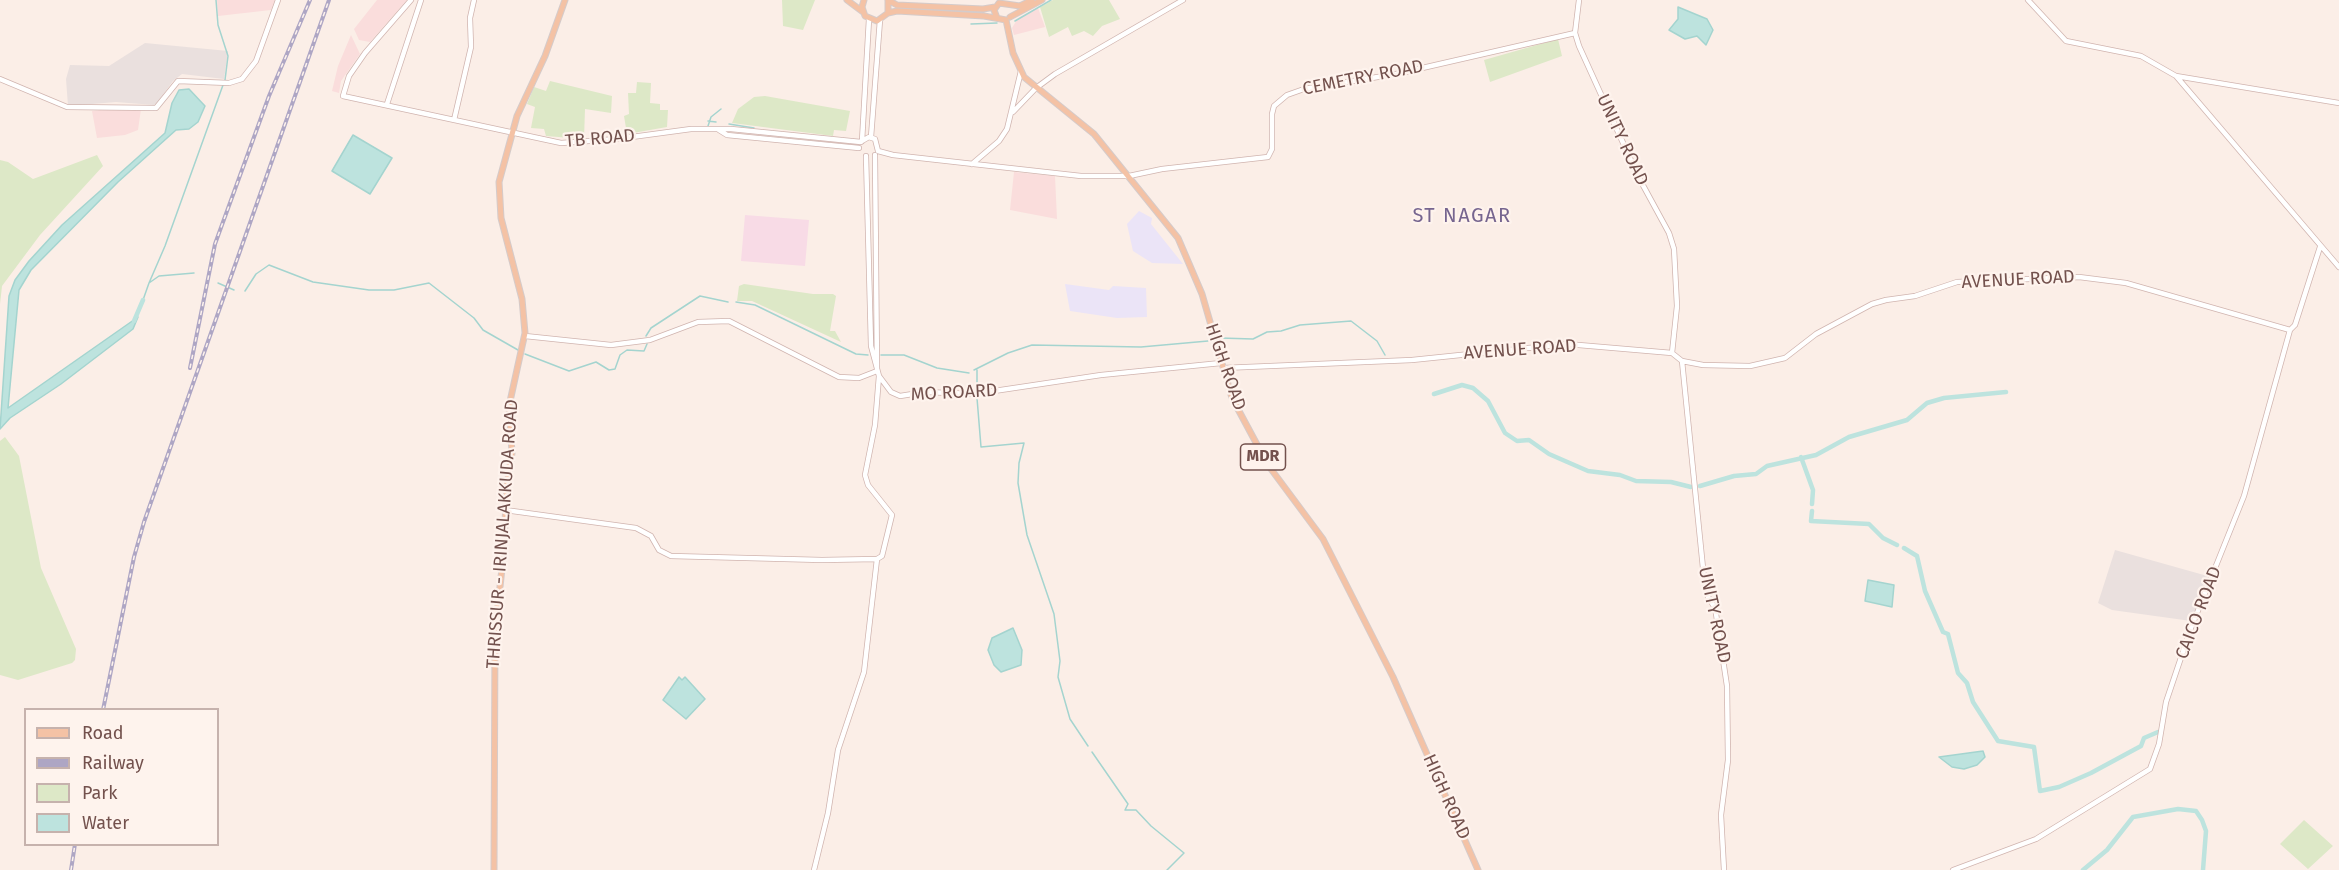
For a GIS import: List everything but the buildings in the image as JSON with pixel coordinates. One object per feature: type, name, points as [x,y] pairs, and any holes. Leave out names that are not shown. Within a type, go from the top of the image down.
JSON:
[{"type":"main road","name":"THRISSUR - IRINJALAKKUDA ROAD","points":[[494,870],[494,648],[512,453],[509,406],[525,336],[522,299],[507,248],[499,204],[501,171],[511,134],[527,91],[545,56],[565,0]]},
{"type":"main road","points":[[847,0],[863,12],[868,19],[879,20],[888,13],[897,11],[1008,19],[1042,0]]},
{"type":"main road","points":[[863,12],[864,0]]},
{"type":"main road","points":[[888,13],[888,0],[897,5],[983,9],[1007,2],[1020,6],[1032,0]]},
{"type":"main road","name":"HIGH ROAD","points":[[1007,2],[1012,12],[1008,19],[1013,53],[1021,71],[1036,87],[1094,134],[1178,238],[1202,294],[1233,398],[1268,465],[1311,520],[1332,557],[1393,677],[1478,870]]},
{"type":"main road","points":[[996,4],[997,18]]},
{"type":"street","points":[[0,79],[45,98],[75,107],[153,108],[159,106],[170,87],[178,81],[236,83],[250,70],[264,42],[278,0]]},
{"type":"street","name":"TB ROAD","points":[[411,0],[365,53],[349,76],[343,96],[561,143],[617,139],[691,129],[719,130],[727,135],[860,144]]},
{"type":"street","points":[[387,104],[421,0]]},
{"type":"street","points":[[454,120],[471,47],[470,18],[474,0]]},
{"type":"street","points":[[1013,112],[1036,87],[1183,0]]},
{"type":"street","points":[[1575,33],[1579,0]]},
{"type":"street","points":[[2028,0],[2058,36],[2066,42],[2141,56],[2176,76],[2339,267]]},
{"type":"street","points":[[868,19],[860,144],[866,156],[870,326],[873,360],[878,373]]},
{"type":"street","points":[[871,138],[879,20]]},
{"type":"street","name":"CEMETRY ROAD","points":[[1129,176],[1162,169],[1268,156],[1272,149],[1271,126],[1274,106],[1287,94],[1304,89],[1396,74],[1575,33]]},
{"type":"street","name":"UNITY ROAD","points":[[1575,33],[1639,178],[1670,233],[1674,249],[1677,301],[1672,353]]},
{"type":"street","points":[[972,164],[999,141],[1013,112],[1021,71]]},
{"type":"street","points":[[2176,76],[2339,103]]},
{"type":"street","points":[[860,144],[871,138]]},
{"type":"street","points":[[505,510],[636,528],[651,536],[659,550],[671,556],[822,560],[877,559],[882,556],[892,515],[868,485],[865,475],[875,425],[878,373],[877,141],[871,138]]},
{"type":"street","points":[[866,156],[877,153],[1081,176],[1129,176]]},
{"type":"street","name":"CAICO ROAD","points":[[1953,870],[2036,839],[2150,769],[2159,744],[2166,702],[2184,648],[2244,495],[2290,330],[2295,326],[2320,247]]},
{"type":"street","name":"AVENUE ROAD","points":[[1222,365],[1413,360],[1559,344],[1672,353],[1682,361],[1718,367],[1776,362],[1816,334],[1872,304],[1915,296],[1957,282],[2097,277],[2126,283],[2290,330]]},
{"type":"street","points":[[525,336],[612,345],[650,340],[698,322],[729,321],[839,377],[858,378],[878,373]]},
{"type":"street","name":"UNITY ROAD","points":[[1682,361],[1704,578],[1707,595],[1715,608],[1718,620],[1728,692],[1728,760],[1721,815],[1724,870]]},
{"type":"street","name":"MO ROARD","points":[[878,373],[891,392],[900,396],[925,392],[974,394],[1101,375],[1222,365]]},
{"type":"street","points":[[814,870],[828,813],[838,750],[864,672],[877,559]]},
{"type":"shaded area","points":[[217,0],[275,0],[271,10],[218,16]]},
{"type":"shaded area","points":[[377,0],[407,0],[370,42],[359,40],[354,29]]},
{"type":"shaded area","points":[[1038,8],[1045,27],[1014,35],[1012,28],[1018,18]]},
{"type":"shaded area","points":[[351,35],[360,54],[341,81],[339,93],[332,91],[338,66]]},
{"type":"shaded area","points":[[145,43],[228,51],[224,79],[182,74],[173,81],[154,105],[116,102],[68,106],[66,79],[70,65],[109,66]]},
{"type":"shaded area","points":[[116,108],[141,109],[138,130],[125,135],[97,138],[92,111]]},
{"type":"shaded area","points":[[1014,172],[1055,176],[1057,219],[1010,210]]},
{"type":"shaded area","points":[[1139,211],[1152,218],[1151,224],[1183,264],[1152,263],[1133,251],[1127,224]]},
{"type":"shaded area","points":[[745,215],[809,220],[805,266],[741,261]]},
{"type":"shaded area","points":[[1065,284],[1109,290],[1113,286],[1146,288],[1147,317],[1117,318],[1070,311]]},
{"type":"shaded area","points":[[2115,550],[2211,577],[2191,621],[2112,610],[2098,603]]},
{"type":"green space","points":[[782,0],[815,0],[803,30],[783,26]]},
{"type":"green space","points":[[1053,0],[1109,0],[1120,19],[1102,26],[1093,36],[1084,31],[1072,36],[1068,27],[1049,37],[1040,7]]},
{"type":"green space","points":[[1558,39],[1562,56],[1490,82],[1484,60]]},
{"type":"green space","points":[[550,81],[612,96],[611,113],[585,109],[584,139],[546,136],[544,129],[531,128],[535,107],[527,104],[534,87],[546,91]]},
{"type":"green space","points":[[637,82],[651,83],[650,103],[660,104],[660,110],[668,110],[667,127],[627,134],[624,116],[629,114],[628,93],[636,93]]},
{"type":"green space","points":[[765,96],[850,111],[846,131],[834,130],[833,136],[732,123],[738,109],[754,97]]},
{"type":"green space","points":[[97,155],[103,166],[40,235],[2,286],[0,304],[0,160],[8,162],[33,179]]},
{"type":"green space","points":[[744,284],[813,294],[833,294],[836,296],[830,331],[835,331],[841,342],[752,301],[737,301],[739,286]]},
{"type":"green space","points":[[5,437],[19,456],[41,568],[76,649],[75,660],[72,663],[18,680],[0,675],[0,441]]},
{"type":"green space","points":[[2304,820],[2333,846],[2308,869],[2280,844]]},
{"type":"water","points":[[1678,7],[1707,19],[1713,30],[1706,45],[1697,36],[1685,39],[1669,30],[1678,19]]},
{"type":"water","points":[[189,89],[205,106],[198,122],[189,129],[176,130],[118,182],[31,270],[19,290],[8,408],[138,317],[133,329],[61,384],[10,418],[0,429],[9,296],[15,280],[62,225],[165,133],[172,103],[179,90]]},
{"type":"water","points":[[353,135],[392,158],[370,194],[332,171]]},
{"type":"water","points":[[1868,580],[1894,585],[1892,607],[1865,601]]},
{"type":"water","points":[[1013,628],[1022,650],[1021,665],[1001,672],[994,665],[988,650],[992,638]]},
{"type":"water","points":[[679,677],[682,680],[685,677],[705,699],[686,719],[663,700]]},
{"type":"water","points":[[1983,751],[1985,757],[1977,765],[1964,769],[1952,767],[1939,757]]},
{"type":"waterway","points":[[216,0],[218,25],[228,56],[225,80]]},
{"type":"waterway","points":[[1015,21],[1051,0]]},
{"type":"waterway","points":[[971,24],[997,23]]},
{"type":"waterway","points":[[149,283],[165,246],[223,85]]},
{"type":"waterway","points":[[708,126],[711,117],[721,109]]},
{"type":"waterway","points":[[708,121],[716,122]]},
{"type":"waterway","points":[[729,124],[754,128]]},
{"type":"waterway","points":[[245,291],[256,274],[269,265],[313,282],[369,290],[394,290],[429,283],[474,318],[483,330],[518,350]]},
{"type":"waterway","points":[[143,300],[149,283],[159,276],[194,273]]},
{"type":"waterway","points":[[218,283],[234,290]]},
{"type":"waterway","points":[[646,336],[651,328],[700,296],[728,302]]},
{"type":"waterway","points":[[134,321],[143,300]]},
{"type":"waterway","points":[[736,302],[755,305],[856,354],[868,355]]},
{"type":"waterway","points":[[1220,338],[1253,339],[1267,332],[1281,331],[1300,325],[1351,321],[1377,341],[1385,355]]},
{"type":"waterway","points":[[974,370],[1008,353],[1032,345],[1141,347],[1208,341]]},
{"type":"waterway","points":[[525,354],[569,371],[596,362],[609,370],[615,369],[620,355],[627,350],[644,351],[647,344]]},
{"type":"waterway","points":[[881,355],[904,355],[937,368],[969,373]]},
{"type":"waterway","points":[[977,370],[977,390]]},
{"type":"waterway","points":[[1434,394],[1462,385],[1473,388],[1488,401],[1505,433],[1517,441],[1529,440],[1549,454],[1588,471],[1620,475],[1636,481],[1671,482],[1691,487]]},
{"type":"waterway","points":[[1700,486],[1734,476],[1756,474],[1767,466],[1816,455],[1849,437],[1907,420],[1927,403],[1944,398],[2006,392]]},
{"type":"waterway","points":[[977,398],[981,447],[1024,443],[1019,463],[1018,483],[1027,535],[1054,614],[1060,661],[1058,677],[1070,719],[1088,746]]},
{"type":"waterway","points":[[1801,457],[1813,490],[1812,504]]},
{"type":"waterway","points":[[1812,511],[1811,521],[1869,524],[1883,538],[1897,545]]},
{"type":"waterway","points":[[1904,548],[1917,556],[1925,591],[1943,632],[1948,634],[1958,673],[1967,683],[1973,702],[1998,741],[2034,747],[2040,791],[2059,787],[2091,773],[2141,746],[2144,738],[2158,732]]},
{"type":"waterway","points":[[1092,752],[1128,804],[1125,810],[1136,810],[1151,826],[1184,853],[1167,870]]},
{"type":"waterway","points":[[2083,870],[2107,850],[2133,817],[2178,809],[2196,811],[2202,820],[2206,831],[2203,870]]},
{"type":"railway","points":[[190,368],[215,244],[269,96],[310,0]]},
{"type":"railway","points":[[103,708],[134,557],[144,522],[329,0]]},
{"type":"railway","points":[[71,870],[75,846]]},
{"type":"district","name":"ST NAGAR","points":[[1462,216]]}]
